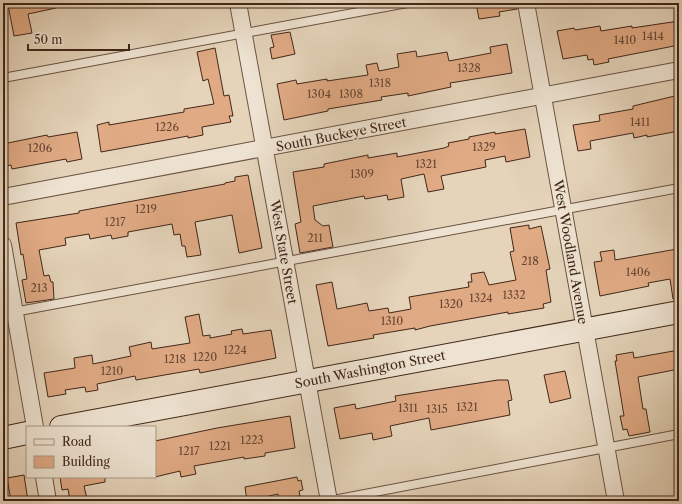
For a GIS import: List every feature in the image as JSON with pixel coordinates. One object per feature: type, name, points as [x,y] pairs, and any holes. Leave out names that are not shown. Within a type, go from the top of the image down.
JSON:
[{"type":"main road","name":"South Washington Street","points":[[66,426],[679,312]]},
{"type":"main road","points":[[3,438],[26,433]]},
{"type":"street","name":"West State Street","points":[[238,3],[329,501]]},
{"type":"street","name":"West Woodland Avenue","points":[[526,3],[541,96],[564,209],[584,330],[616,501]]},
{"type":"street","name":"South Buckeye Street","points":[[3,197],[679,70]]},
{"type":"street","points":[[3,245],[9,313],[35,426]]},
{"type":"street","points":[[44,478],[48,501]]},
{"type":"lane","points":[[3,78],[407,3]]},
{"type":"lane","points":[[9,313],[679,188]]},
{"type":"lane","points":[[329,501],[679,434]]},
{"type":"building","points":[[13,3],[56,3],[56,8],[28,14],[32,33],[14,36],[8,5]]},
{"type":"building","points":[[476,3],[517,3],[517,9],[499,12],[500,16],[479,19]]},
{"type":"building","points":[[679,21],[679,45],[608,59],[609,62],[594,65],[593,59],[588,60],[587,55],[563,59],[557,31],[600,26],[601,31]]},
{"type":"building","points":[[290,32],[295,54],[272,59],[270,48],[274,47],[271,35]]},
{"type":"building","points":[[507,44],[512,73],[450,83],[451,87],[408,96],[408,93],[381,97],[382,100],[328,109],[328,111],[284,120],[277,84],[296,80],[297,84],[368,75],[366,65],[377,63],[379,71],[399,67],[397,54],[416,51],[417,57],[447,52],[449,61],[491,53],[490,47]]},
{"type":"building","points":[[215,48],[224,96],[229,95],[233,116],[229,116],[231,122],[202,127],[203,135],[188,138],[188,136],[101,152],[97,125],[109,122],[109,125],[184,112],[184,109],[214,104],[208,79],[203,81],[197,52]]},
{"type":"building","points":[[679,95],[679,131],[634,138],[633,133],[590,141],[591,149],[578,151],[573,125],[600,121],[599,115],[633,109],[633,106]]},
{"type":"building","points":[[525,129],[530,157],[506,162],[505,156],[485,160],[486,167],[441,176],[444,189],[428,192],[424,174],[401,179],[404,197],[388,200],[387,195],[365,199],[364,196],[313,206],[315,220],[323,226],[329,225],[333,247],[300,253],[295,224],[301,222],[293,172],[324,167],[324,164],[368,155],[368,158],[397,153],[397,157],[444,148],[449,146],[448,143],[469,139],[469,137],[495,132],[495,134]]},
{"type":"building","points":[[77,132],[82,159],[67,162],[66,159],[12,169],[11,165],[6,166],[3,144],[47,135],[48,137]]},
{"type":"building","points":[[248,175],[262,248],[239,253],[232,215],[195,222],[201,255],[187,257],[185,246],[182,246],[180,234],[174,235],[172,224],[128,232],[128,236],[112,239],[111,235],[90,239],[89,234],[65,238],[66,245],[39,250],[44,276],[49,275],[51,282],[53,282],[54,299],[26,303],[22,280],[27,279],[23,254],[21,255],[16,223],[79,213],[79,211],[225,184],[235,181],[235,177]]},
{"type":"building","points":[[529,225],[529,229],[541,226],[550,269],[546,270],[551,302],[543,304],[544,308],[508,314],[508,312],[415,330],[415,328],[373,335],[374,338],[328,346],[316,285],[332,282],[337,309],[367,303],[369,311],[388,308],[389,313],[411,309],[409,297],[469,287],[468,282],[472,282],[471,274],[484,272],[489,285],[516,280],[510,252],[514,251],[510,228]]},
{"type":"building","points":[[677,249],[679,262],[679,298],[673,299],[670,279],[648,283],[649,286],[600,296],[594,262],[602,261],[600,252],[614,250],[615,260]]},
{"type":"building","points":[[199,314],[203,336],[210,335],[210,338],[232,334],[231,331],[242,329],[243,334],[271,330],[276,358],[200,373],[199,369],[136,380],[135,376],[97,384],[98,390],[86,392],[85,387],[65,390],[66,394],[48,397],[44,373],[75,368],[74,358],[92,355],[93,364],[131,356],[129,347],[151,342],[152,349],[190,343],[185,317]]},
{"type":"building","points":[[679,350],[679,369],[638,377],[643,409],[646,409],[650,432],[629,436],[627,429],[623,430],[620,416],[624,416],[615,361],[617,361],[616,355],[633,352],[634,358]]},
{"type":"building","points":[[565,371],[571,398],[550,403],[544,375]]},
{"type":"building","points":[[498,380],[508,380],[512,400],[508,401],[510,415],[431,430],[429,418],[390,426],[392,436],[373,440],[372,433],[340,439],[334,408],[355,404],[356,409],[396,401],[395,396]]},
{"type":"building","points":[[290,416],[295,448],[265,453],[265,456],[244,459],[244,457],[194,466],[196,474],[181,477],[180,471],[156,477],[156,441],[217,428]]},
{"type":"building","points":[[24,475],[28,501],[11,501],[7,478]]},
{"type":"building","points":[[297,477],[298,481],[301,480],[303,490],[299,491],[300,496],[279,499],[278,494],[247,501],[245,487]]},
{"type":"building","points":[[60,478],[105,478],[105,482],[84,486],[87,499],[70,501],[68,489],[62,490]]}]
